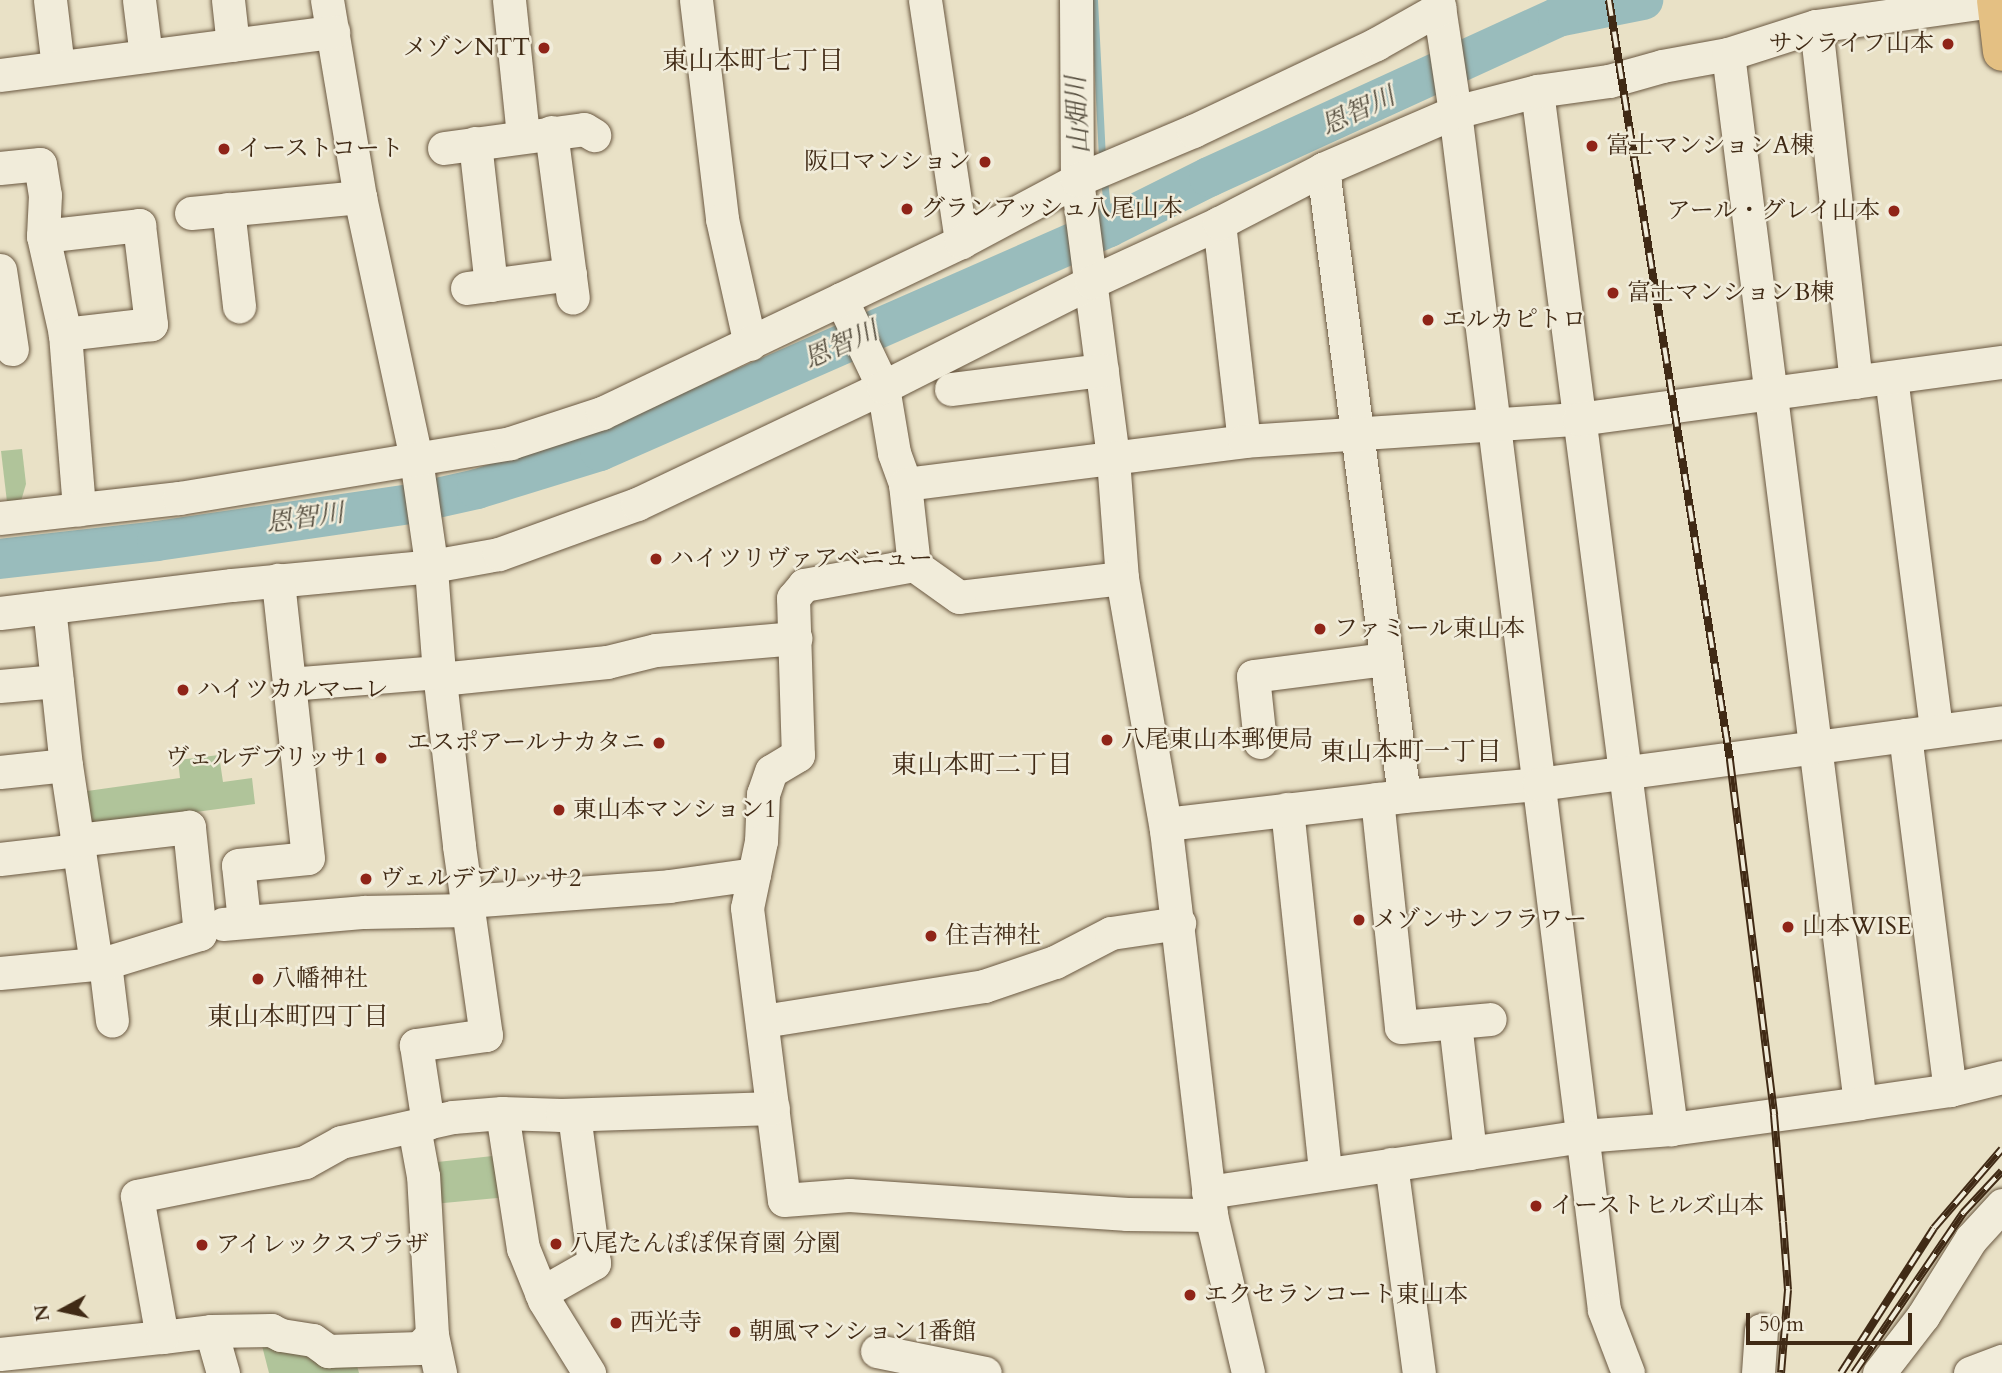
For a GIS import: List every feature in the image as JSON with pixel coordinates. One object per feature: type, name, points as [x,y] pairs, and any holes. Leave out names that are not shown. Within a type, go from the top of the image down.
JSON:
[{"type":"main road","points":[[1996,0],[2002,52]]},
{"type":"street","points":[[50,0],[58,67]]},
{"type":"street","points":[[139,0],[146,56]]},
{"type":"street","points":[[228,0],[233,45]]},
{"type":"street","points":[[327,0],[360,197],[417,463],[431,561],[440,675],[486,1035],[416,1045],[432,1335],[440,1373]]},
{"type":"street","points":[[509,0],[537,134],[572,286],[479,286],[460,146],[537,134],[584,129],[594,135]]},
{"type":"street","points":[[696,0],[722,219],[750,344]]},
{"type":"street","points":[[925,0],[961,242]]},
{"type":"street","points":[[1076,0],[1089,178],[1091,280],[1113,459],[1122,578],[1166,824],[1209,1204],[1248,1373]]},
{"type":"street","points":[[0,613],[499,554],[637,504],[1091,280],[1219,223],[1453,105],[1609,80],[1662,66],[1728,54],[1816,26],[1996,0]]},
{"type":"street","points":[[0,518],[179,498],[417,463],[510,443],[603,413],[843,304],[1089,178],[1376,44],[1439,4],[1604,1310],[1628,1373]]},
{"type":"street","points":[[1816,26],[1856,382]]},
{"type":"street","points":[[0,75],[333,32]]},
{"type":"street","points":[[1728,54],[1860,1103]]},
{"type":"street","points":[[1537,91],[1623,774],[1671,1129]]},
{"type":"street","points":[[0,168],[40,164],[45,195],[43,236],[65,334],[79,509]]},
{"type":"street","points":[[1323,169],[1386,659],[1401,1027],[1490,1019]]},
{"type":"street","points":[[191,213],[360,197]]},
{"type":"street","points":[[228,209],[239,306]]},
{"type":"street","points":[[1219,223],[1244,441]]},
{"type":"street","points":[[43,236],[139,225],[151,324],[65,334]]},
{"type":"street","points":[[0,270],[6,328]]},
{"type":"street","points":[[843,304],[881,382],[894,453],[905,484],[914,565]]},
{"type":"street","points":[[905,484],[1244,441],[1579,419],[2002,362]]},
{"type":"street","points":[[951,388],[1102,370]]},
{"type":"street","points":[[1891,377],[1950,1090]]},
{"type":"street","points":[[1122,578],[959,597],[914,565],[804,585],[793,598],[797,755],[771,771],[763,794],[761,841],[747,908],[784,1200],[849,1195],[1127,1214],[1209,1204],[1325,1173],[1583,1136],[1671,1129],[1860,1103],[1950,1090],[2002,1077]]},
{"type":"street","points":[[244,921],[238,865],[308,858],[278,580]]},
{"type":"street","points":[[49,607],[77,845],[112,1021]]},
{"type":"street","points":[[289,684],[607,662],[656,650],[795,638]]},
{"type":"street","points":[[1260,742],[1253,676],[1386,659]]},
{"type":"street","points":[[0,686],[57,681]]},
{"type":"street","points":[[1166,824],[1623,774],[2002,722]]},
{"type":"street","points":[[0,772],[66,765]]},
{"type":"street","points":[[1287,809],[1325,1173]]},
{"type":"street","points":[[0,859],[189,827],[200,926],[200,934],[100,963],[0,973]]},
{"type":"street","points":[[200,926],[468,906],[668,886],[754,874]]},
{"type":"street","points":[[763,1021],[984,986],[1055,962],[1111,933],[1179,923]]},
{"type":"street","points":[[1455,1023],[1470,1153]]},
{"type":"street","points":[[162,1337],[137,1196],[305,1162],[341,1142],[453,1117],[502,1113],[573,1115],[773,1108]]},
{"type":"street","points":[[502,1113],[523,1248],[541,1293],[589,1373]]},
{"type":"street","points":[[541,1293],[594,1263],[573,1115]]},
{"type":"street","points":[[1391,1164],[1419,1373]]},
{"type":"street","points":[[1879,1373],[1923,1315],[1971,1239],[2002,1205]]},
{"type":"street","points":[[0,1354],[211,1331],[271,1329],[281,1335],[313,1340],[328,1351],[419,1348],[432,1335]]},
{"type":"street","points":[[1758,1373],[1761,1330]]},
{"type":"street","points":[[211,1331],[223,1373]]},
{"type":"street","points":[[877,1351],[914,1366],[985,1373]]},
{"type":"street","points":[[1970,1373],[2002,1361]]},
{"type":"green space","points":[[22,449],[26,484],[21,501],[7,502],[1,451]]},
{"type":"green space","points":[[219,755],[223,782],[252,778],[255,804],[85,827],[80,792],[180,778],[178,760]]},
{"type":"green space","points":[[502,1155],[508,1197],[433,1204],[428,1163]]},
{"type":"green space","points":[[259,1334],[354,1355],[359,1373],[269,1373]]},
{"type":"waterway","name":"山畑川","points":[[1094,0],[1102,160]]},
{"type":"waterway","name":"恩智川","points":[[0,559],[157,541],[410,504],[477,489],[600,451],[1109,227],[1209,177],[1558,17],[1643,0]]},
{"type":"waterway","name":"山畑川","points":[[1104,179],[1109,227]]},
{"type":"railway","points":[[1609,0],[1730,760],[1774,1115],[1783,1222],[1788,1290],[1781,1373]]},
{"type":"railway","points":[[1841,1373],[1934,1228],[2002,1149]]},
{"type":"railway","points":[[1854,1373],[1963,1213],[2002,1171]]},
{"type":"place","name":"サンライフ山本","points":[[1948,44]]},
{"type":"place","name":"メゾンNTT","points":[[544,48]]},
{"type":"place","name":"富士マンションA棟","points":[[1592,146]]},
{"type":"place","name":"イーストコート","points":[[224,149]]},
{"type":"place","name":"阪口マンション","points":[[985,162]]},
{"type":"place","name":"グランアッシュ八尾山本","points":[[907,209]]},
{"type":"place","name":"アール・グレイ山本","points":[[1894,211]]},
{"type":"place","name":"富士マンションB棟","points":[[1613,293]]},
{"type":"place","name":"エルカピトロ","points":[[1428,320]]},
{"type":"place","name":"ハイツリヴァアベニュー","points":[[656,559]]},
{"type":"place","name":"ファミール東山本","points":[[1320,629]]},
{"type":"place","name":"ハイツカルマーレ","points":[[183,690]]},
{"type":"place","name":"八尾東山本郵便局","points":[[1107,740]]},
{"type":"place","name":"エスポアールナカタニ","points":[[659,743]]},
{"type":"place","name":"ヴェルデブリッサ1","points":[[381,758]]},
{"type":"place","name":"東山本マンション1","points":[[559,810]]},
{"type":"place","name":"ヴェルデブリッサ2","points":[[366,879]]},
{"type":"place","name":"メゾンサンフラワー","points":[[1359,920]]},
{"type":"place","name":"山本WISE","points":[[1788,927]]},
{"type":"place","name":"住吉神社","points":[[931,936]]},
{"type":"place","name":"八幡神社","points":[[258,979]]},
{"type":"place","name":"イーストヒルズ山本","points":[[1536,1206]]},
{"type":"place","name":"八尾たんぽぽ保育園 分園","points":[[556,1244]]},
{"type":"place","name":"アイレックスプラザ","points":[[202,1245]]},
{"type":"place","name":"エクセランコート東山本","points":[[1190,1295]]},
{"type":"place","name":"西光寺","points":[[616,1323]]},
{"type":"place","name":"朝風マンション1番館","points":[[735,1332]]},
{"type":"district","name":"東山本町七丁目","points":[[753,61]]},
{"type":"district","name":"東山本町一丁目","points":[[1411,752]]},
{"type":"district","name":"東山本町二丁目","points":[[982,765]]},
{"type":"district","name":"東山本町四丁目","points":[[298,1017]]}]
